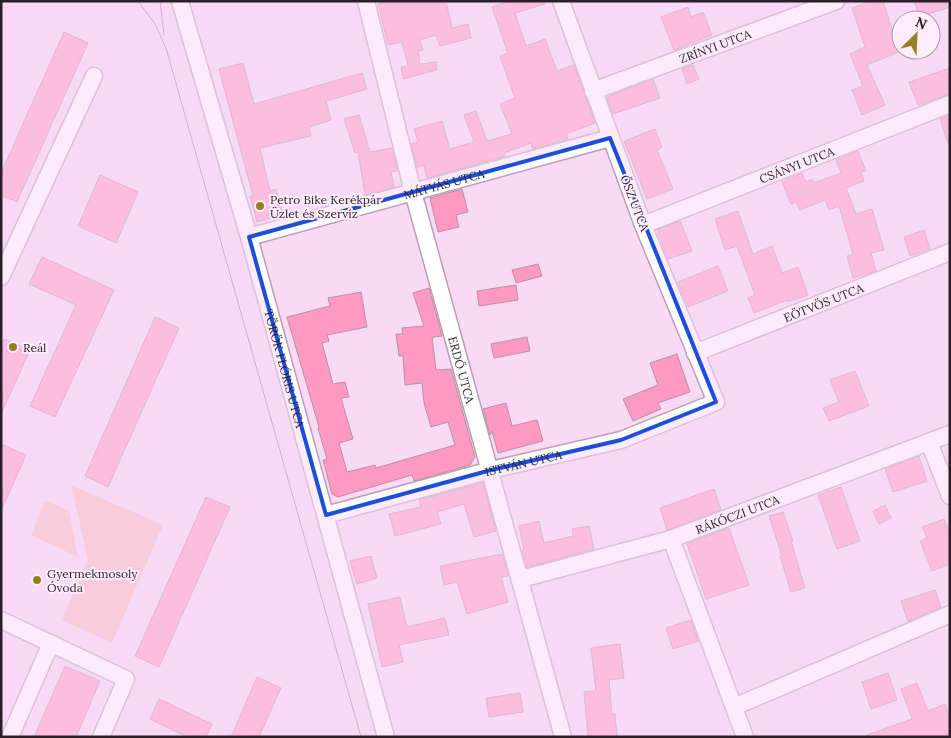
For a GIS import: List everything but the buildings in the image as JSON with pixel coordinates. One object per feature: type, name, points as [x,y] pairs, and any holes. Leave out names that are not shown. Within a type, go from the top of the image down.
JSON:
[{"type":"street","name":"TÖRÖK FLÓRIS UTCA","points":[[180,1],[249,237],[386,737]]},
{"type":"street","name":"ERDŐ UTCA","points":[[366,1],[413,192],[563,737]]},
{"type":"street","name":"ŐSZ UTCA","points":[[561,1],[643,225],[694,353],[716,402]]},
{"type":"street","name":"ZRÍNYI UTCA","points":[[594,91],[836,1]]},
{"type":"street","points":[[1,277],[94,76]]},
{"type":"street","name":"CSÁNYI UTCA","points":[[643,225],[950,104]]},
{"type":"street","name":"MÁTYÁS UTCA","points":[[249,237],[610,138]]},
{"type":"street","name":"EÖTVÖS UTCA","points":[[694,353],[950,252]]},
{"type":"street","name":"ISTVÁN UTCA","points":[[326,515],[491,470],[620,440],[716,402]]},
{"type":"street","name":"RÁKÓCZI UTCA","points":[[521,579],[671,539],[950,434]]},
{"type":"street","points":[[929,442],[950,496]]},
{"type":"street","points":[[671,539],[745,737]]},
{"type":"street","points":[[734,707],[950,614]]},
{"type":"street","points":[[1,620],[126,679],[101,737]]},
{"type":"street","points":[[10,737],[51,643]]},
{"type":"highlighted area","points":[[610,138],[716,402],[621,440],[491,470],[326,515],[249,237]]},
{"type":"shaded area","points":[[71,485],[163,525],[112,643],[62,620],[88,559]]},
{"type":"shaded area","points":[[45,500],[69,511],[78,557],[31,535]]},
{"type":"tram line","points":[[138,1],[155,24],[166,48],[361,737]]},
{"type":"tram line","points":[[160,1],[164,35]]},
{"type":"place","name":"Petro Bike Kerékpár Üzlet és Szervíz","points":[[260,206]]},
{"type":"place","name":"Reál","points":[[13,347]]},
{"type":"place","name":"Gyermekmosoly Óvoda","points":[[37,580]]}]
